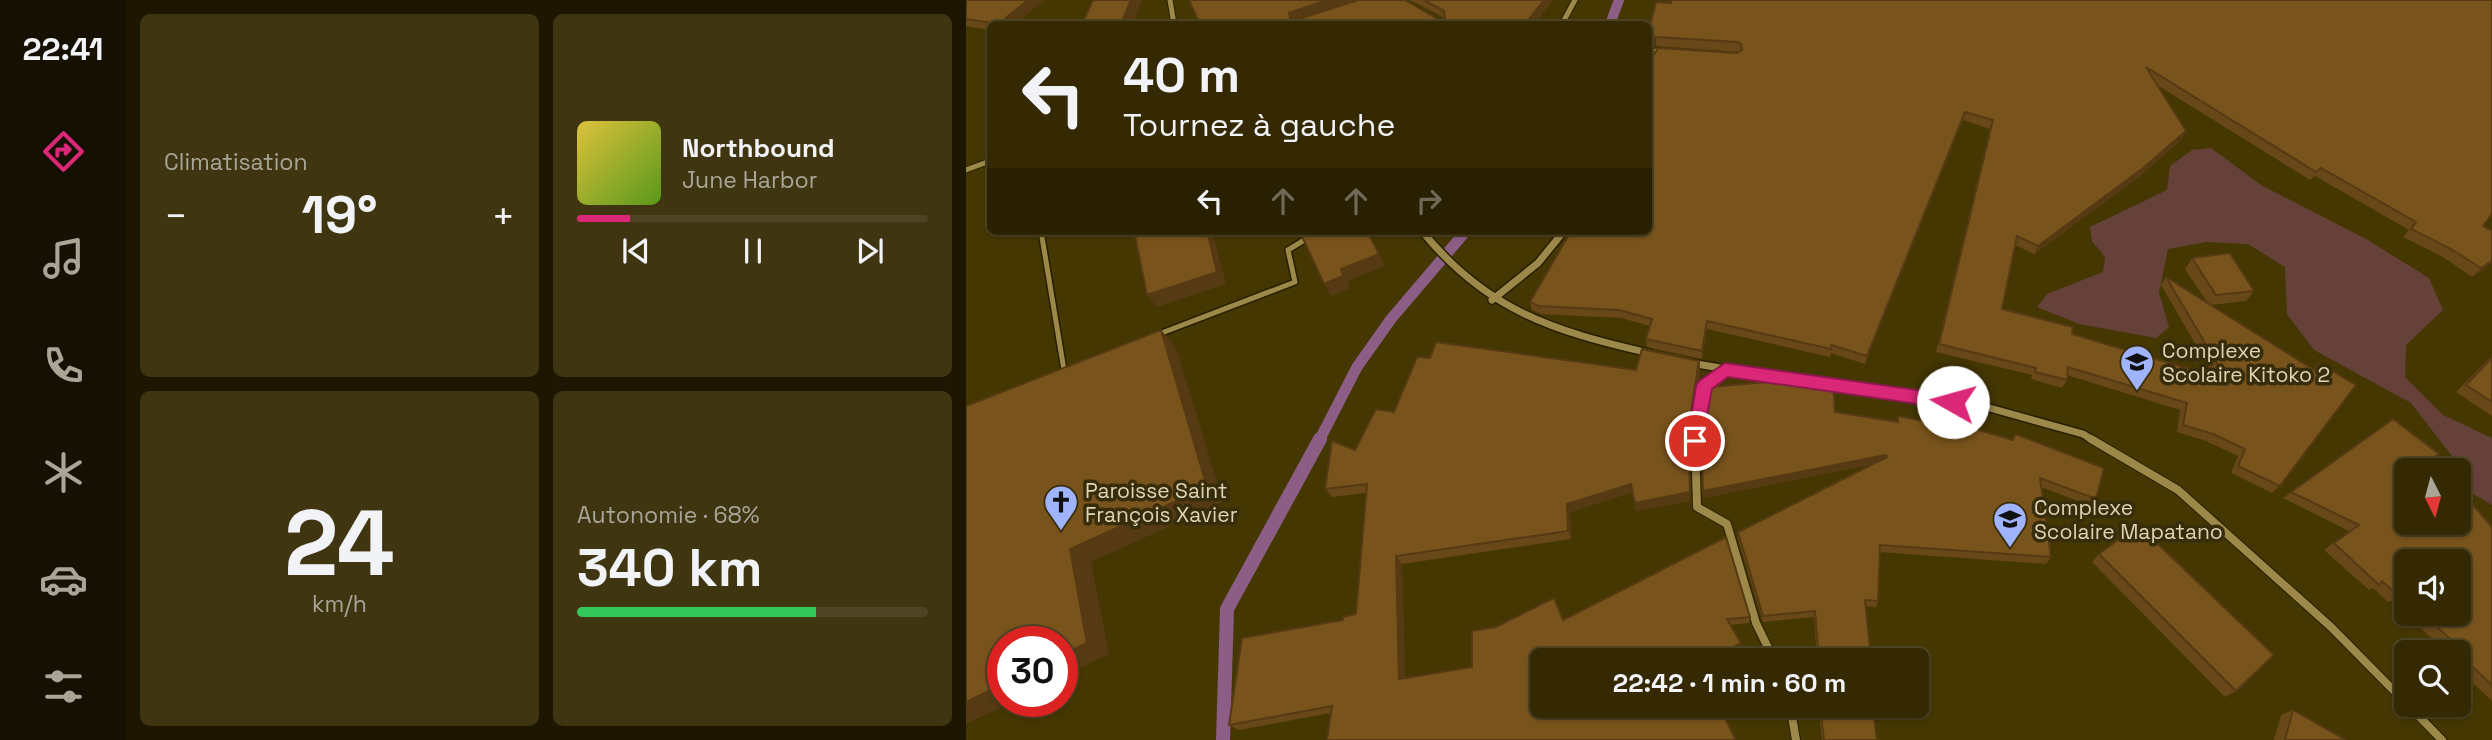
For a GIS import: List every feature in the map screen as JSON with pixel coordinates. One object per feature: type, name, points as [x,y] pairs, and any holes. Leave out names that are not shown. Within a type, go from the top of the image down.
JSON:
[{"type":"street","points":[[1170,0],[1174,21]]},
{"type":"street","points":[[1564,21],[1576,0]]},
{"type":"street","points":[[1652,58],[1656,51],[1669,52]]},
{"type":"street","points":[[966,170],[987,162]]},
{"type":"street","points":[[1426,235],[1432,246],[1474,287],[1492,300],[1590,341],[1657,355]]},
{"type":"street","points":[[1492,300],[1538,263],[1561,235]]},
{"type":"street","points":[[1684,361],[1725,370],[1979,405],[2083,434],[2178,490],[2331,627],[2394,691]]},
{"type":"street","points":[[1725,370],[1704,386],[1695,441],[1697,507],[1727,524],[1756,623],[1768,648]]},
{"type":"street","points":[[2420,717],[2442,740]]},
{"type":"street","points":[[1792,718],[1796,740]]},
{"type":"lane","points":[[1042,235],[1063,370]]},
{"type":"lane","points":[[1154,336],[1295,282],[1287,250],[1312,235]]},
{"type":"lane","points":[[1051,374],[1076,365]]},
{"type":"shaded area","points":[[2211,148],[2261,185],[2366,239],[2429,278],[2443,310],[2406,345],[2405,377],[2443,415],[2492,438],[2492,505],[2471,493],[2471,458],[2454,458],[2411,403],[2314,350],[2287,314],[2285,267],[2248,244],[2206,242],[2168,249],[2159,293],[2169,327],[2156,338],[2079,324],[2037,307],[2047,294],[2103,272],[2105,257],[2092,241],[2090,227],[2167,190],[2170,166],[2192,150]]},
{"type":"building","points":[[966,0],[1028,0],[1002,21],[987,22],[966,19]]},
{"type":"building","points":[[1093,0],[1131,0],[1122,21],[1083,21]]},
{"type":"building","points":[[1189,0],[1327,0],[1289,13],[1290,18],[1296,20],[1358,0],[1405,0],[1439,20],[1445,18],[1444,11],[1424,0],[1544,0],[1528,21],[1199,21]]},
{"type":"building","points":[[1671,0],[2492,0],[2492,214],[2483,226],[2492,231],[2492,261],[2481,268],[2411,229],[2416,222],[2321,168],[2316,172],[2146,67],[2186,131],[2143,168],[2038,246],[2017,236],[2002,309],[2073,327],[2072,334],[2227,380],[2166,277],[2314,370],[2319,363],[2356,385],[2280,486],[2238,466],[2245,449],[2213,434],[2183,425],[2187,403],[2068,367],[2067,380],[2035,372],[2036,368],[1939,344],[1993,120],[1965,112],[1867,356],[1831,345],[1831,349],[1707,321],[1702,351],[1646,339],[1652,319],[1619,310],[1539,306],[1530,302],[1569,235],[1652,235],[1652,57],[1658,48],[1737,53],[1742,50],[1741,44],[1737,42],[1656,37],[1652,39],[1651,21],[1656,2],[1671,3]]},
{"type":"building","points":[[1135,235],[1208,235],[1217,272],[1147,295]]},
{"type":"building","points":[[1301,235],[1369,235],[1379,254],[1341,269],[1343,276],[1324,284]]},
{"type":"building","points":[[2230,253],[2254,291],[2216,295],[2192,258]]},
{"type":"building","name":"Paroisse Saint François Xavier","points":[[1161,330],[1207,487],[1070,549],[1087,643],[1078,647],[1078,626],[987,626],[987,692],[966,702],[966,406]]},
{"type":"building","points":[[1436,342],[1636,370],[1642,349],[1699,361],[1688,430],[1690,492],[1635,503],[1631,484],[1567,504],[1568,531],[1396,556],[1399,679],[1472,667],[1472,631],[1496,627],[1554,598],[1563,620],[1726,537],[1750,617],[1727,619],[1741,643],[1732,648],[1530,648],[1530,718],[1725,718],[1736,740],[1327,740],[1332,706],[1229,725],[1242,638],[1343,620],[1343,617],[1356,614],[1367,484],[1325,489],[1332,441],[1355,450],[1376,409],[1394,412],[1417,357],[1430,358]]},
{"type":"building","points":[[2492,358],[2492,402],[2466,385]]},
{"type":"building","points":[[1802,379],[1833,383],[1835,412],[1898,422],[1898,416],[1957,427],[1958,424],[2013,440],[2015,434],[2104,468],[2096,499],[2040,478],[2051,557],[1880,545],[1878,601],[1865,600],[1870,648],[1818,648],[1815,611],[1763,616],[1738,532],[1887,457],[1886,455],[1703,491],[1701,432],[1709,387]]},
{"type":"building","points":[[2393,419],[2439,454],[2432,458],[2394,458],[2394,536],[2471,536],[2471,502],[2492,527],[2492,685],[2471,665],[2471,640],[2451,640],[2436,626],[2471,626],[2471,549],[2394,549],[2394,592],[2382,581],[2379,585],[2334,543],[2359,525],[2291,492]]},
{"type":"building","points":[[2138,525],[2274,655],[2236,691],[2099,554]]},
{"type":"building","points":[[2293,710],[2346,740],[2285,740]]},
{"type":"building","points":[[1821,718],[1874,718],[1877,740],[1824,740]]},
{"type":"waterway","points":[[1611,21],[1619,0]]},
{"type":"waterway","points":[[1319,441],[1357,367],[1391,319],[1463,235]]},
{"type":"waterway","points":[[1223,740],[1227,609],[1320,439]]},
{"type":"place","name":"Complexe Scolaire Kitoko 2","points":[[2137,392]]},
{"type":"place","name":"Paroisse Saint François Xavier","points":[[1061,532]]},
{"type":"place","name":"Complexe Scolaire Mapatano","points":[[2010,549]]},
{"type":"route","points":[[1695,441],[1704,386],[1725,370],[1953,402]]}]
